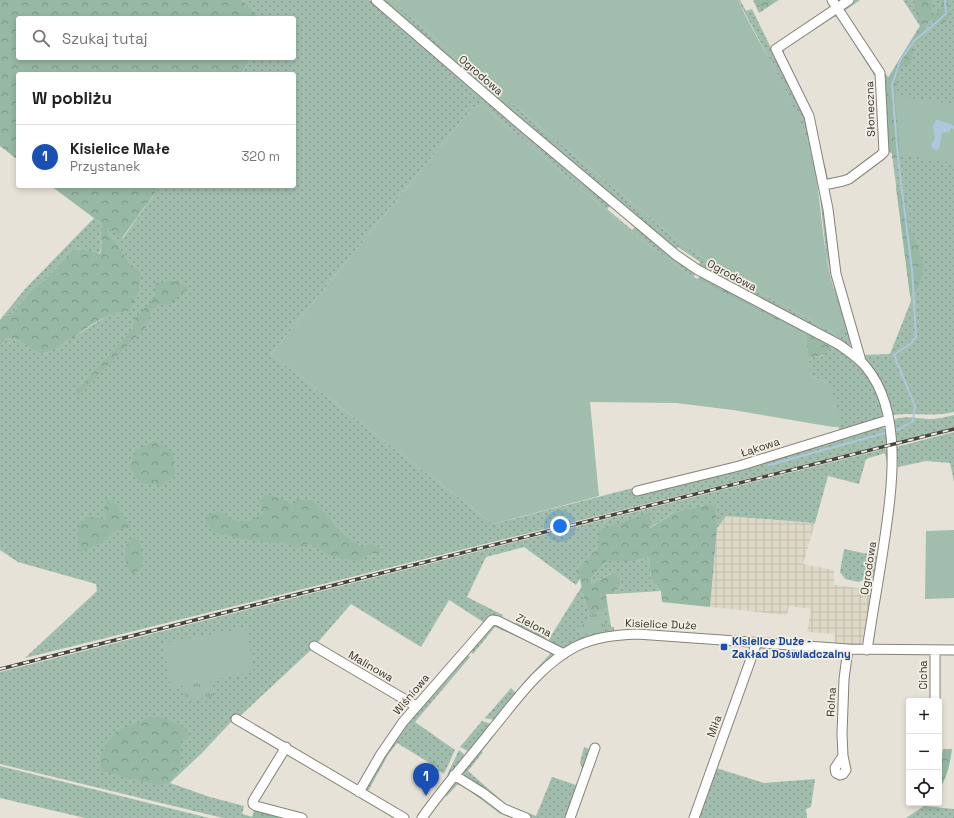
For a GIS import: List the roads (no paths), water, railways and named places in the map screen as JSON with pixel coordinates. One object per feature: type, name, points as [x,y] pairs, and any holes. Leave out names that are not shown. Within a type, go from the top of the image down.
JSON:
[{"type":"street","name":"Ogrodowa","points":[[376,0],[676,255],[698,270],[838,344],[861,361],[870,372],[878,386],[888,420],[892,449],[891,494],[867,650]]},
{"type":"street","points":[[849,0],[835,4],[776,49],[809,116],[824,185],[836,274],[861,361]]},
{"type":"street","name":"Słoneczna","points":[[824,185],[843,181],[849,178],[884,152],[880,73],[835,4]]},
{"type":"street","name":"Łąkowa","points":[[637,491],[739,466],[888,420]]},
{"type":"street","name":"Zielona","points":[[492,620],[498,620],[564,654]]},
{"type":"street","name":"Wiśniowa","points":[[358,792],[381,754],[416,706],[492,620]]},
{"type":"street","name":"Kisielice Duże","points":[[422,818],[454,775],[534,679],[548,665],[564,654],[581,644],[600,638],[637,634],[867,650],[954,650]]},
{"type":"street","name":"Miła","points":[[694,818],[757,642]]},
{"type":"street","name":"Malinowa","points":[[314,646],[416,706]]},
{"type":"street","name":"Rolna","points":[[843,756],[843,707],[848,649]]},
{"type":"street","name":"Cicha","points":[[935,650],[935,698]]},
{"type":"street","points":[[236,719],[286,747],[358,792],[404,818]]},
{"type":"street","points":[[286,747],[253,801],[253,804],[302,818]]},
{"type":"street","points":[[570,818],[595,748]]},
{"type":"street","points":[[454,775],[483,793],[504,809],[526,818]]},
{"type":"water","points":[[936,120],[954,126],[954,129],[951,128],[949,132],[942,133],[939,150],[933,149],[931,144],[935,139],[933,126]]},
{"type":"waterway","points":[[893,431],[900,429],[913,421],[915,406],[894,355],[910,344],[916,337],[912,270],[898,158],[892,85],[900,61],[914,41],[946,14],[945,0]]},
{"type":"waterway","points":[[769,465],[889,432]]},
{"type":"railway","points":[[0,669],[954,429]]},
{"type":"place","name":"Kisielice Duże - Zakład Doświadczalny","points":[[724,647]]},
{"type":"place","name":"Kisielice Małe","points":[[426,796]]}]
